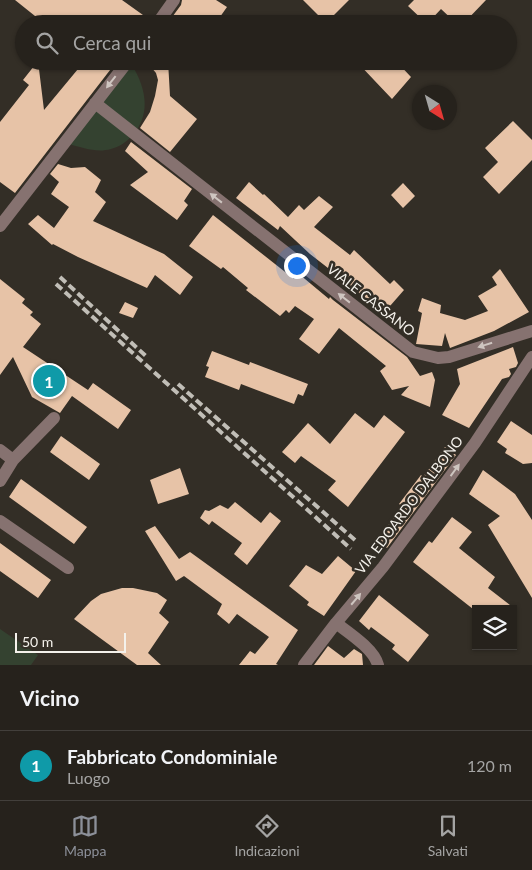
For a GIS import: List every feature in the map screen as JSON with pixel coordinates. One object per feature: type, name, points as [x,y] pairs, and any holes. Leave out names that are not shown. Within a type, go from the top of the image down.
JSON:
[{"type":"street","points":[[163,15],[174,0]]},
{"type":"street","points":[[2,218],[121,70]]},
{"type":"street","name":"VIALE CASSANO","points":[[95,103],[413,352],[438,358],[449,357],[532,331]]},
{"type":"street","name":"VIA EDOARDO DALBONO","points":[[304,665],[383,567],[475,443],[532,357]]},
{"type":"street","points":[[0,481],[14,460],[54,418]]},
{"type":"street","points":[[0,450],[14,460]]},
{"type":"street","points":[[0,521],[68,568]]},
{"type":"street","points":[[336,623],[358,640],[376,660],[378,665]]},
{"type":"green space","points":[[128,70],[135,70],[141,83],[145,101],[142,120],[138,129],[131,137],[120,146],[106,150],[90,150],[69,144]]},
{"type":"green space","points":[[0,629],[38,655],[31,665],[0,665]]},
{"type":"building","points":[[15,0],[122,0],[143,15],[34,15]]},
{"type":"building","points":[[182,0],[216,0],[227,7],[221,15],[174,15],[181,5]]},
{"type":"building","points":[[303,0],[349,0],[334,15],[318,15]]},
{"type":"building","points":[[414,0],[486,0],[472,15],[447,15],[441,9],[435,15],[418,15],[408,6]]},
{"type":"building","points":[[31,70],[39,70],[44,110],[77,70],[110,70],[15,193],[0,182],[0,122],[29,85],[23,80]]},
{"type":"building","points":[[154,70],[169,70],[170,96],[197,119],[170,152],[140,128],[150,112],[155,96],[158,80]]},
{"type":"building","points":[[365,70],[404,70],[411,77],[392,99]]},
{"type":"building","points":[[513,121],[532,140],[532,160],[499,194],[483,177],[498,162],[485,148]]},
{"type":"building","points":[[131,142],[192,189],[184,201],[188,205],[177,220],[130,185],[148,172],[125,151]]},
{"type":"building","points":[[58,164],[71,168],[85,167],[101,180],[95,192],[106,202],[93,221],[164,254],[193,277],[180,295],[155,275],[147,288],[52,245],[28,224],[38,215],[54,228],[69,207],[51,194],[59,182],[50,174]]},
{"type":"building","points":[[249,182],[288,217],[299,205],[304,210],[319,196],[333,207],[314,227],[350,255],[354,250],[390,284],[394,280],[404,290],[383,314],[355,289],[310,254],[280,226],[278,230],[236,198]]},
{"type":"building","points":[[403,183],[415,196],[403,208],[391,195]]},
{"type":"building","points":[[213,215],[294,279],[299,274],[329,299],[330,297],[407,357],[420,376],[432,372],[435,380],[430,407],[401,395],[409,386],[392,390],[380,371],[386,366],[339,328],[319,354],[299,339],[314,319],[295,306],[289,313],[286,310],[280,316],[246,290],[248,288],[223,267],[221,269],[189,246]]},
{"type":"building","points":[[500,269],[529,312],[494,331],[450,348],[445,333],[442,346],[416,344],[422,313],[418,311],[422,298],[441,305],[440,313],[465,320],[488,311],[478,296],[497,285],[492,277]]},
{"type":"building","points":[[0,279],[25,299],[22,303],[33,312],[30,315],[41,324],[23,347],[88,390],[93,383],[131,410],[118,429],[72,396],[60,413],[32,397],[13,357],[0,375]]},
{"type":"building","points":[[125,302],[138,308],[133,318],[119,313]]},
{"type":"building","points":[[513,347],[518,363],[516,367],[509,369],[511,374],[509,377],[502,379],[469,428],[442,415],[460,384],[457,369]]},
{"type":"building","points":[[212,351],[249,365],[250,362],[308,384],[303,396],[298,394],[294,404],[241,384],[239,390],[205,377],[209,367],[206,366]]},
{"type":"building","points":[[355,413],[374,428],[384,415],[405,432],[348,507],[328,490],[336,481],[301,456],[295,463],[282,452],[308,423],[330,444]]},
{"type":"building","points":[[511,421],[532,435],[532,463],[523,464],[505,453],[507,449],[497,442]]},
{"type":"building","points":[[61,436],[100,464],[89,480],[50,452]]},
{"type":"building","points":[[445,447],[456,455],[387,548],[377,541],[402,506],[399,504],[421,475],[423,477]]},
{"type":"building","points":[[180,468],[189,494],[158,504],[150,480]]},
{"type":"building","points":[[483,470],[515,494],[532,520],[532,598],[488,525],[500,516],[469,494]]},
{"type":"building","points":[[21,479],[87,527],[74,544],[9,497]]},
{"type":"building","points":[[235,502],[261,523],[270,512],[281,521],[247,565],[234,554],[242,543],[212,521],[209,525],[200,518],[205,510],[209,511],[220,505],[228,509]]},
{"type":"building","points":[[452,517],[472,532],[459,548],[495,577],[488,588],[510,605],[472,605],[472,608],[413,562],[429,541],[432,543]]},
{"type":"building","points":[[155,526],[179,559],[190,552],[298,630],[276,664],[278,665],[239,665],[250,651],[255,654],[269,637],[237,614],[229,624],[217,614],[222,604],[184,576],[176,581],[145,531]]},
{"type":"building","points":[[0,543],[51,580],[38,598],[0,571]]},
{"type":"building","points":[[338,556],[356,571],[324,616],[307,605],[309,602],[289,586],[306,565],[322,574]]},
{"type":"building","points":[[122,588],[133,588],[157,593],[167,600],[159,613],[169,622],[148,653],[161,665],[137,665],[74,619],[91,601],[101,594]]},
{"type":"building","points":[[379,595],[429,635],[408,662],[392,649],[395,645],[371,627],[369,630],[359,621]]},
{"type":"building","points":[[328,646],[344,658],[354,649],[362,654],[363,665],[314,665]]},
{"type":"railway","points":[[60,277],[148,358]]},
{"type":"railway","points":[[56,284],[351,549]]},
{"type":"railway","points":[[178,384],[356,541]]},
{"type":"place","name":"Fabbricato Condominiale","points":[[49,381]]}]
